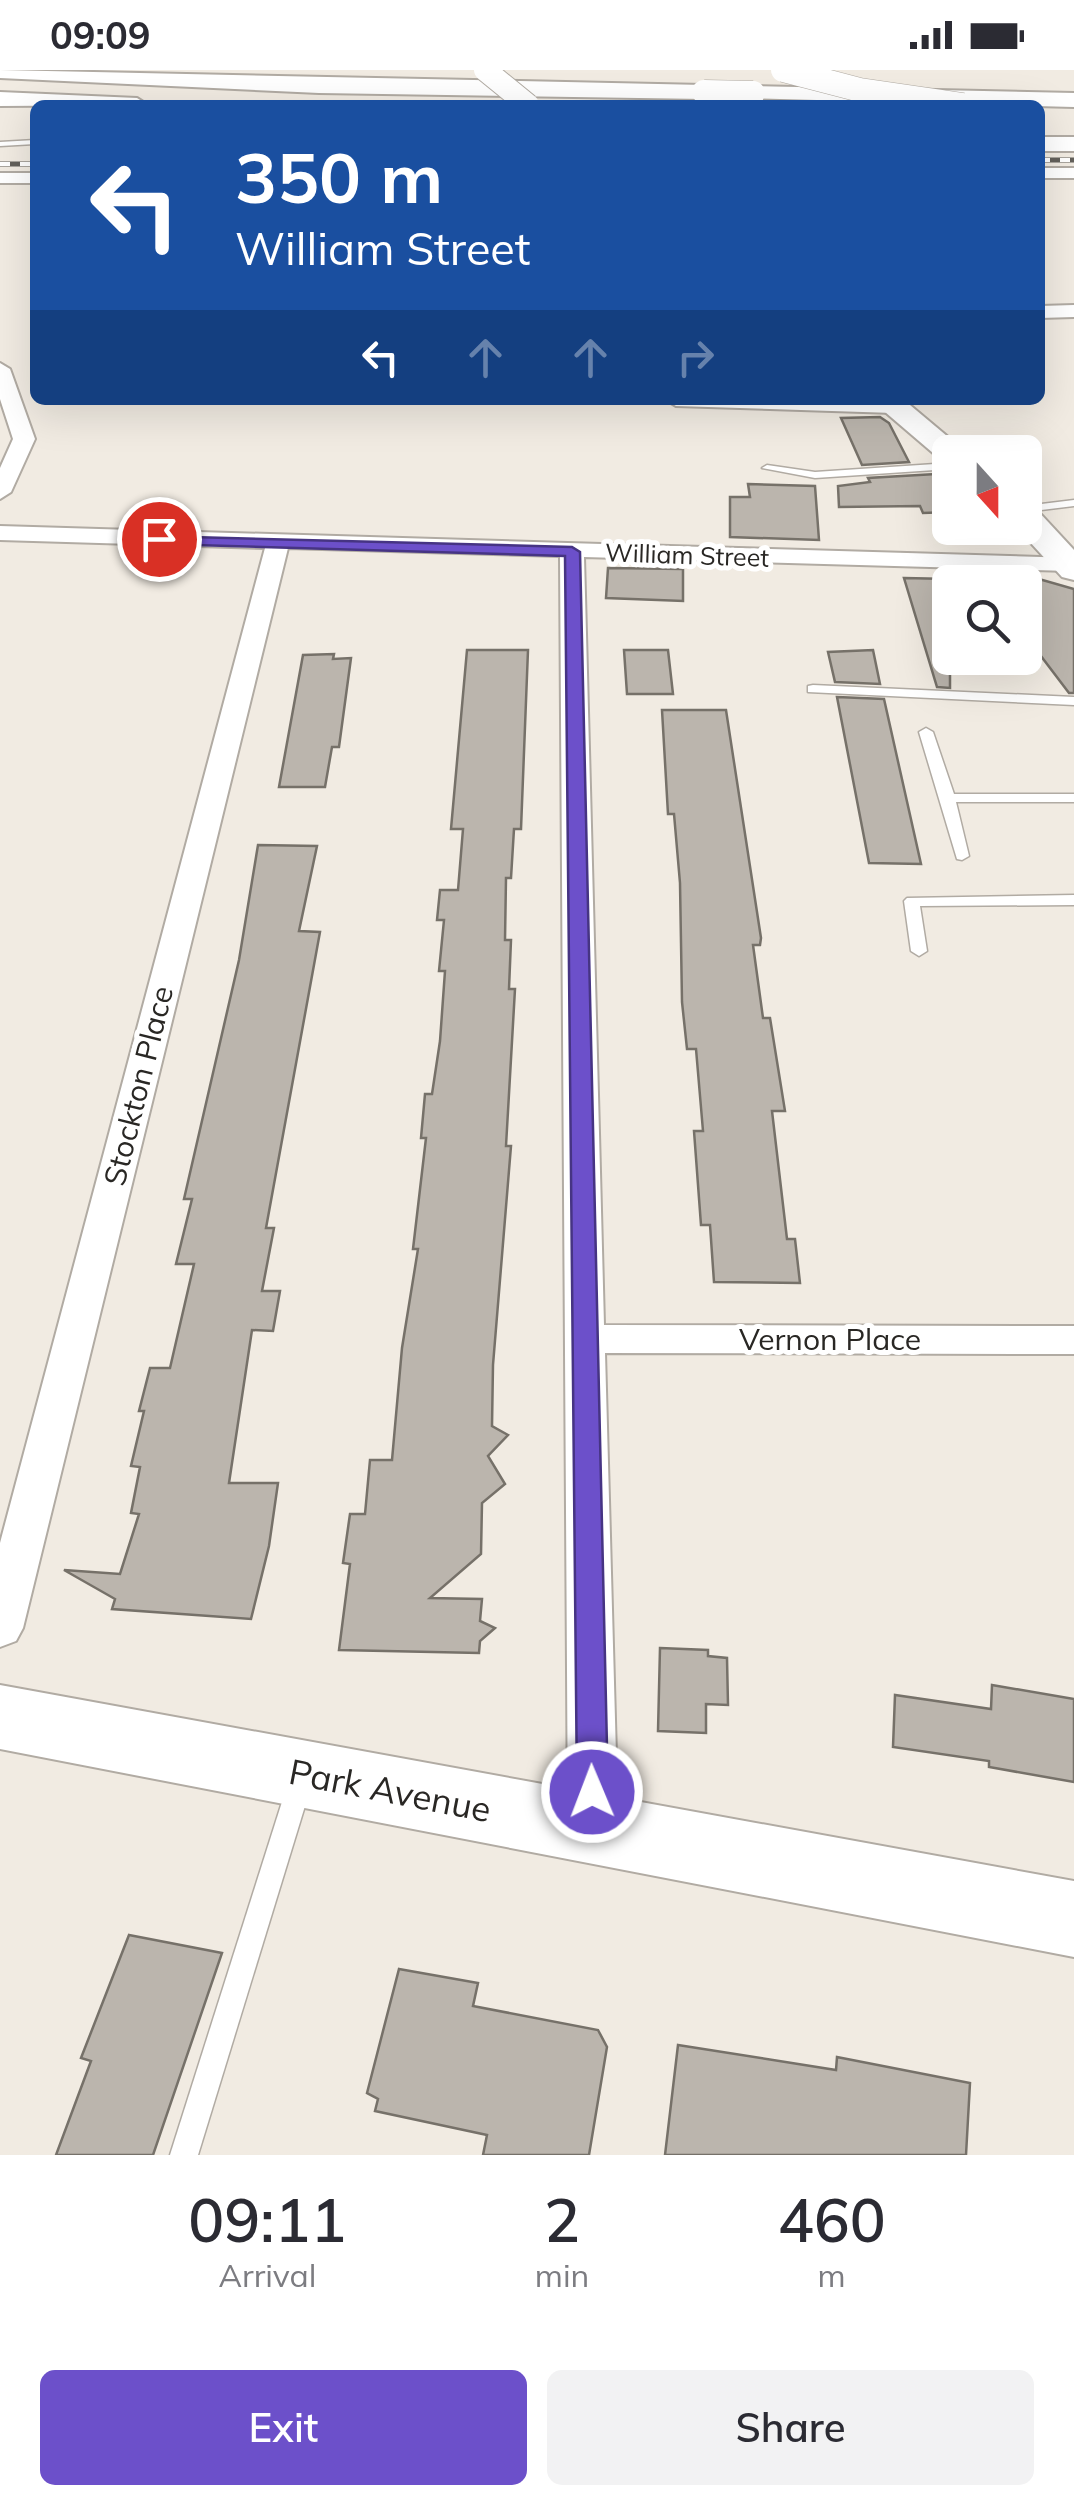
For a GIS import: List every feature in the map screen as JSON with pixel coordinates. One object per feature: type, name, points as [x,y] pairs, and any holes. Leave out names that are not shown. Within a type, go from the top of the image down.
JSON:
[{"type":"main road","points":[[194,70],[1074,100]]},
{"type":"main road","points":[[485,70],[522,100]]},
{"type":"main road","points":[[0,72],[319,86],[704,92],[745,88],[781,74],[1074,84]]},
{"type":"main road","points":[[671,100],[728,94],[781,74],[929,100]]},
{"type":"main road","points":[[952,74],[1074,84]]},
{"type":"main road","points":[[0,81],[343,100]]},
{"type":"main road","points":[[0,98],[39,100]]},
{"type":"main road","points":[[328,99],[356,100]]},
{"type":"main road","points":[[1045,116],[1074,113]]},
{"type":"main road","points":[[1045,117],[1074,127]]},
{"type":"main road","points":[[1045,144],[1074,144]]},
{"type":"main road","points":[[892,405],[932,437]]},
{"type":"main road","points":[[1042,535],[1072,566]]},
{"type":"main road","name":"Park Avenue","points":[[0,1717],[1074,1919]]},
{"type":"street","points":[[1045,173],[1074,173]]},
{"type":"street","points":[[0,178],[30,178]]},
{"type":"street","points":[[0,492],[24,439],[10,377]]},
{"type":"street","name":"William Street","points":[[0,533],[1072,566]]},
{"type":"street","name":"Stockton Place","points":[[0,1628],[278,543]]},
{"type":"street","points":[[572,552],[593,1829]]},
{"type":"street","name":"Vernon Place","points":[[586,1339],[1074,1340]]},
{"type":"lane","points":[[0,144],[30,142]]},
{"type":"lane","points":[[767,468],[815,475],[932,467]]},
{"type":"lane","points":[[1042,507],[1074,503]]},
{"type":"lane","points":[[814,688],[953,694],[1000,702],[1074,701]]},
{"type":"lane","points":[[926,732],[962,856]]},
{"type":"lane","points":[[948,798],[1074,798]]},
{"type":"lane","points":[[919,951],[912,900],[1074,900]]},
{"type":"lane","points":[[184,2155],[303,1774]]},
{"type":"building","points":[[880,417],[889,423],[909,462],[862,465],[841,418]]},
{"type":"building","points":[[932,474],[932,513],[923,513],[920,506],[839,507],[838,486],[870,482],[868,478]]},
{"type":"building","points":[[748,484],[815,486],[819,540],[730,537],[730,497],[750,497]]},
{"type":"building","points":[[608,568],[683,569],[683,601],[606,598]]},
{"type":"building","points":[[904,578],[932,579],[932,670]]},
{"type":"building","points":[[1042,580],[1074,589],[1074,693],[1069,693],[1042,657]]},
{"type":"building","points":[[467,650],[528,650],[521,829],[514,829],[511,878],[506,878],[505,940],[511,940],[509,989],[515,989],[506,1146],[511,1146],[493,1365],[492,1426],[508,1435],[488,1456],[505,1484],[482,1503],[481,1554],[430,1598],[482,1599],[480,1621],[495,1628],[480,1641],[479,1653],[339,1650],[350,1564],[343,1563],[350,1514],[365,1514],[370,1460],[392,1460],[402,1348],[418,1249],[413,1249],[426,1138],[421,1138],[425,1094],[432,1094],[440,1041],[445,971],[439,971],[444,920],[437,920],[440,890],[458,890],[463,829],[451,829]]},
{"type":"building","points":[[624,650],[668,650],[673,694],[627,694]]},
{"type":"building","points":[[873,650],[880,684],[835,682],[828,652]]},
{"type":"building","points":[[334,654],[333,659],[351,658],[339,747],[332,747],[325,787],[279,787],[303,655]]},
{"type":"building","points":[[933,675],[950,675],[950,688],[937,687]]},
{"type":"building","points":[[837,697],[884,699],[921,864],[869,863]]},
{"type":"building","points":[[662,710],[726,710],[761,938],[760,945],[753,945],[763,1018],[770,1018],[785,1111],[772,1111],[787,1239],[795,1239],[800,1283],[714,1282],[710,1225],[701,1225],[694,1131],[703,1131],[696,1049],[687,1049],[682,1002],[680,883],[674,814],[668,814]]},
{"type":"building","points":[[258,845],[317,846],[299,931],[320,932],[266,1228],[274,1228],[262,1291],[280,1291],[273,1331],[252,1330],[229,1483],[278,1483],[269,1546],[251,1619],[112,1609],[115,1599],[64,1570],[120,1574],[139,1514],[131,1513],[140,1467],[131,1466],[144,1411],[139,1411],[150,1368],[170,1368],[194,1264],[176,1264],[192,1199],[184,1199],[239,960]]},
{"type":"building","points":[[660,1648],[708,1650],[708,1656],[727,1658],[728,1705],[706,1704],[706,1733],[658,1731]]},
{"type":"building","points":[[992,1685],[1074,1699],[1074,1782],[989,1767],[989,1761],[893,1747],[895,1695],[991,1709]]},
{"type":"building","points":[[129,1935],[222,1953],[153,2155],[56,2155],[91,2061],[81,2058]]},
{"type":"building","points":[[399,1969],[478,1983],[473,2006],[598,2030],[607,2047],[589,2155],[483,2155],[487,2135],[375,2111],[378,2099],[367,2093]]},
{"type":"building","points":[[678,2045],[836,2070],[837,2057],[970,2083],[966,2155],[665,2155]]},
{"type":"railway","points":[[1045,160],[1074,160]]},
{"type":"railway","points":[[0,164],[30,164]]},
{"type":"route","points":[[159,539],[572,552],[592,1792]]}]
